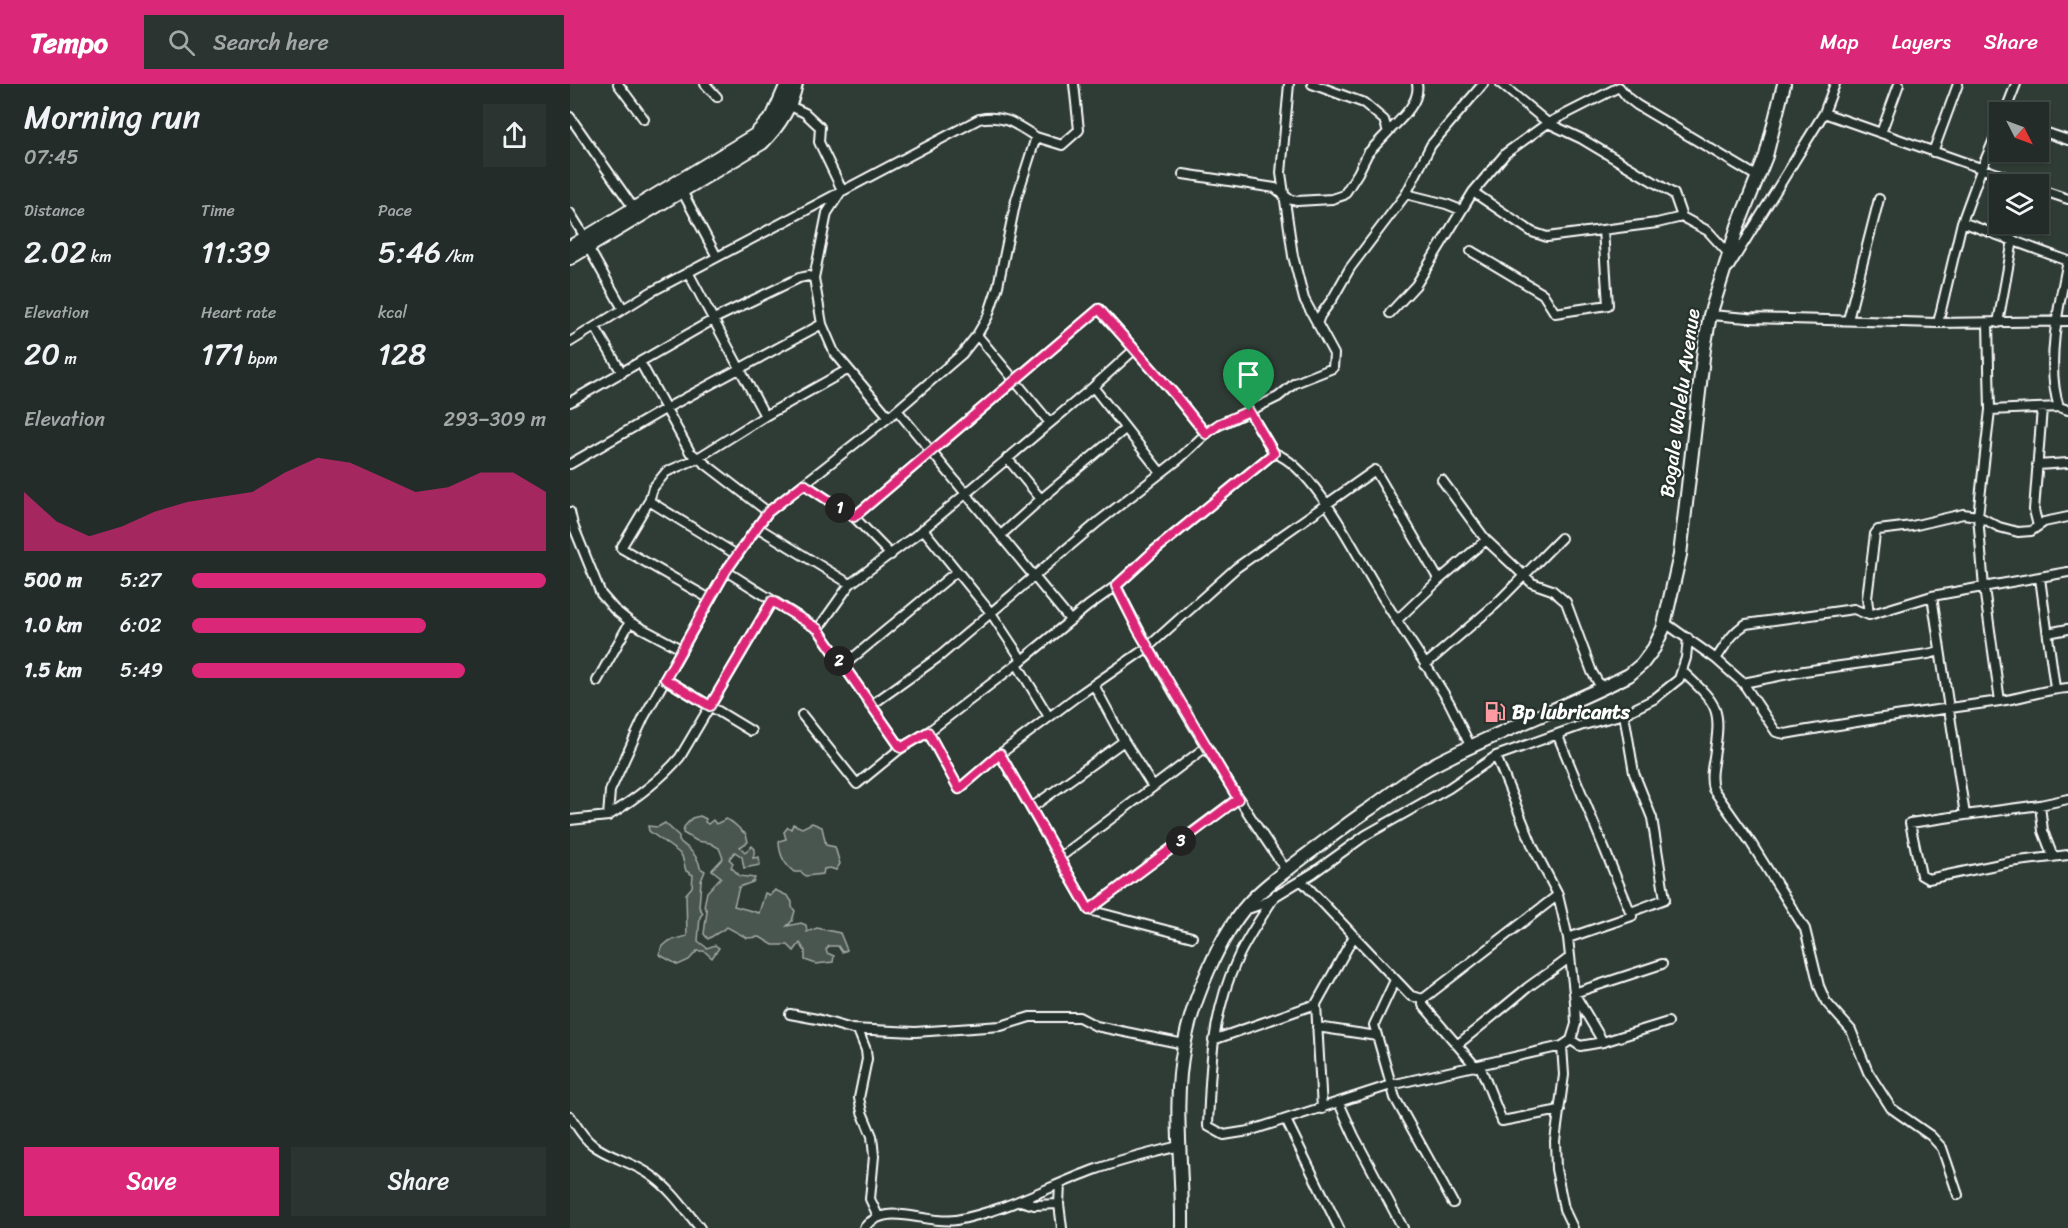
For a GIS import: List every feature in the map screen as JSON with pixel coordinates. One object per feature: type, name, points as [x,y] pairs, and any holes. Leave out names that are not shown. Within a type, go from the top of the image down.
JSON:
[{"type":"main road","points":[[570,258],[587,242],[755,135],[773,116],[787,84]]},
{"type":"main road","points":[[637,212],[682,191],[762,143],[774,131],[790,106],[796,84]]},
{"type":"main road","name":"Bogale Walelu Avenue","points":[[1182,1228],[1178,1107],[1179,1072],[1184,1044],[1214,960],[1249,903],[1286,870],[1409,779],[1443,760],[1629,675],[1642,664],[1654,648],[1664,625],[1680,555],[1710,315],[1729,254],[1766,156],[1784,84]]},
{"type":"main road","points":[[570,247],[587,242]]},
{"type":"street","points":[[618,84],[644,119]]},
{"type":"street","points":[[705,84],[717,97]]},
{"type":"street","points":[[570,342],[717,256],[979,119],[991,116],[1000,117],[1035,137],[1062,145],[1079,130],[1074,84]]},
{"type":"street","points":[[870,706],[940,656],[1098,522],[1219,424],[1278,397],[1295,383],[1333,368],[1334,354],[1304,299],[1293,256],[1283,194],[1281,173],[1289,84]]},
{"type":"street","points":[[1312,84],[1364,103],[1384,120],[1388,132]]},
{"type":"street","points":[[1183,174],[1275,188],[1289,199],[1297,201],[1332,199],[1344,195],[1368,153],[1412,103],[1418,90],[1416,84]]},
{"type":"street","points":[[1317,324],[1350,268],[1406,194],[1431,145],[1483,84]]},
{"type":"street","points":[[1502,84],[1548,123],[1582,139],[1674,194],[1682,218]]},
{"type":"street","points":[[1721,281],[1824,112],[1835,84]]},
{"type":"street","points":[[1881,133],[1899,84]]},
{"type":"street","points":[[1933,152],[1958,84]]},
{"type":"street","points":[[2009,102],[2016,84]]},
{"type":"street","points":[[1390,313],[1416,285],[1473,192],[1506,153],[1548,123],[1622,86],[1628,98],[1637,105],[1758,177]]},
{"type":"street","points":[[790,106],[805,113],[820,127],[819,142],[842,190]]},
{"type":"street","points":[[1824,112],[1994,174]]},
{"type":"street","points":[[570,117],[637,212]]},
{"type":"street","points":[[2049,134],[2068,140]]},
{"type":"street","points":[[608,816],[610,791],[644,717],[726,571],[768,512],[889,417],[962,354],[977,335],[988,316],[998,286],[1016,200],[1035,137]]},
{"type":"street","points":[[1938,323],[1962,222],[1989,151]]},
{"type":"street","points":[[842,190],[827,213],[814,278],[822,324],[834,352],[889,417]]},
{"type":"street","points":[[682,191],[717,256]]},
{"type":"street","points":[[1473,192],[1532,232],[1547,237],[1682,218],[1708,231],[1729,254]]},
{"type":"street","points":[[2049,193],[2068,199]]},
{"type":"street","points":[[1406,194],[1461,210]]},
{"type":"street","points":[[1848,320],[1879,199]]},
{"type":"street","points":[[570,213],[623,309]]},
{"type":"street","points":[[1962,222],[2068,261],[2056,322],[2054,384],[2059,407]]},
{"type":"street","points":[[1471,251],[1543,294],[1555,313],[1608,306],[1603,230]]},
{"type":"street","points":[[1998,323],[2013,240]]},
{"type":"street","points":[[688,272],[765,416]]},
{"type":"street","points":[[570,402],[714,319],[799,278],[808,276],[814,278]]},
{"type":"street","points":[[854,517],[1099,309],[1206,434]]},
{"type":"street","points":[[1710,315],[1938,323],[2068,321]]},
{"type":"street","points":[[1988,323],[1990,410],[1978,516],[1984,588],[2000,701]]},
{"type":"street","points":[[570,464],[665,409],[822,324]]},
{"type":"street","points":[[595,327],[622,373]]},
{"type":"street","points":[[977,335],[1050,423]]},
{"type":"street","points":[[818,629],[850,584],[923,529],[1134,350]]},
{"type":"street","points":[[640,362],[685,446],[696,459],[768,512]]},
{"type":"street","points":[[710,599],[621,548],[649,501],[653,488],[666,472],[696,459],[847,369]]},
{"type":"street","points":[[1093,387],[1161,473]]},
{"type":"street","points":[[1990,410],[2059,407],[2068,410]]},
{"type":"street","points":[[2038,526],[2034,510],[2042,408]]},
{"type":"street","points":[[897,410],[1071,620]]},
{"type":"street","points":[[1249,411],[1274,453],[1286,457],[1325,503],[1351,542],[1449,703],[1471,747]]},
{"type":"street","points":[[1001,535],[1125,429]]},
{"type":"street","points":[[802,716],[857,784],[901,748],[928,732],[1116,586],[1154,551],[1274,453]]},
{"type":"street","points":[[1007,458],[1041,499]]},
{"type":"street","points":[[2037,465],[2068,463]]},
{"type":"street","points":[[928,732],[959,789],[1049,717],[1148,647],[1236,568],[1325,503],[1375,470],[1439,580]]},
{"type":"street","points":[[1442,480],[1485,540],[1532,583],[1552,590],[1566,602],[1592,672],[1602,689]]},
{"type":"street","points":[[804,484],[854,517],[891,555]]},
{"type":"street","points":[[649,501],[737,555]]},
{"type":"street","points":[[570,512],[601,594],[630,622],[681,649]]},
{"type":"street","points":[[1869,615],[1867,598],[1875,534],[1878,530],[1912,526],[1963,514],[1978,516],[1999,527],[2018,532],[2031,531],[2044,522],[2068,517]]},
{"type":"street","points":[[757,527],[850,584]]},
{"type":"street","points":[[923,529],[991,613],[1049,717]]},
{"type":"street","points":[[1425,665],[1496,604],[1561,538]]},
{"type":"street","points":[[1397,620],[1485,540]]},
{"type":"street","points":[[726,571],[818,629],[901,748]]},
{"type":"street","points":[[843,666],[957,571]]},
{"type":"street","points":[[1716,659],[1729,639],[1746,624],[1854,609],[1869,615],[1932,596],[2068,572]]},
{"type":"street","points":[[2040,578],[2055,688]]},
{"type":"street","points":[[1116,586],[1148,647],[1206,747],[1286,870]]},
{"type":"street","points":[[1932,596],[1965,815]]},
{"type":"street","points":[[570,820],[608,816],[639,796],[668,772],[680,757],[772,601]]},
{"type":"street","points":[[597,681],[630,622]]},
{"type":"street","points":[[1664,625],[1688,638],[1743,683],[1776,732],[1785,734],[1850,722],[2000,701],[2055,688],[2068,690]]},
{"type":"street","points":[[2048,633],[2068,629]]},
{"type":"street","points":[[1244,910],[1262,904],[1366,835],[1449,788],[1496,756],[1581,726],[1624,714],[1654,699],[1679,679],[1686,658],[1688,638]]},
{"type":"street","points":[[1743,683],[1804,670],[1940,651]]},
{"type":"street","points":[[1682,671],[1710,698],[1716,708],[1719,721],[1710,780],[1713,789],[1751,843],[1805,929],[1819,986],[1826,1002],[1851,1030],[1869,1072],[1892,1108],[1931,1136],[1942,1148],[1958,1195]]},
{"type":"street","points":[[665,679],[751,731]]},
{"type":"street","points":[[1094,685],[1124,741],[1153,787]]},
{"type":"street","points":[[1624,714],[1634,773],[1652,818],[1665,899],[1631,912]]},
{"type":"street","points":[[1558,736],[1632,916],[1568,938]]},
{"type":"street","points":[[1031,808],[1124,741]]},
{"type":"street","points":[[1059,858],[1206,747]]},
{"type":"street","points":[[1000,754],[1089,910],[1192,938]]},
{"type":"street","points":[[1276,894],[1236,962],[1219,1011],[1213,1040],[1208,1126],[1224,1135],[1249,1131],[1286,1120],[1391,1085],[1562,1046],[1571,1040],[1576,1024],[1568,938],[1558,895],[1533,847],[1496,756]]},
{"type":"street","points":[[1089,910],[1238,799]]},
{"type":"street","points":[[2068,799],[1910,823],[1921,876],[1928,879],[2010,862],[2068,855]]},
{"type":"street","points":[[2040,805],[2039,813],[2043,831],[2053,857]]},
{"type":"street","points":[[1301,880],[1411,996],[1423,999]]},
{"type":"street","points":[[1423,999],[1558,895]]},
{"type":"street","points":[[1322,1109],[1316,1004],[1354,936]]},
{"type":"street","points":[[1457,1045],[1529,986],[1555,970],[1570,957]]},
{"type":"street","points":[[1574,993],[1662,964]]},
{"type":"street","points":[[1395,980],[1374,1025],[1395,1098],[1453,1203]]},
{"type":"street","points":[[1574,993],[1603,1042]]},
{"type":"street","points":[[1423,999],[1423,1005],[1478,1066],[1502,1121],[1560,1110]]},
{"type":"street","points":[[1213,1040],[1316,1004]]},
{"type":"street","points":[[790,1014],[858,1030],[915,1032],[1000,1026],[1030,1017],[1079,1017],[1096,1026],[1184,1044]]},
{"type":"street","points":[[1571,1040],[1580,1046],[1603,1042],[1668,1022]]},
{"type":"street","points":[[1317,1027],[1377,1036]]},
{"type":"street","points":[[858,1030],[867,1059],[859,1098],[872,1136],[874,1156],[870,1199],[878,1216]]},
{"type":"street","points":[[1562,1046],[1564,1075],[1555,1141],[1556,1169],[1564,1209],[1573,1228]]},
{"type":"street","points":[[1339,1103],[1403,1228]]},
{"type":"street","points":[[570,1116],[594,1146],[653,1176],[700,1228]]},
{"type":"street","points":[[1286,1120],[1339,1228]]},
{"type":"street","points":[[864,1228],[878,1216],[891,1214],[952,1220],[988,1213],[1093,1170],[1179,1146]]},
{"type":"street","points":[[1060,1185],[1059,1204],[1062,1228]]},
{"type":"street","points":[[1020,1201],[1034,1205],[1059,1204]]},
{"type":"shaded area","points":[[700,816],[706,819],[705,822],[708,824],[713,820],[716,824],[726,819],[733,822],[746,834],[748,842],[740,847],[745,852],[752,846],[755,849],[753,858],[759,857],[760,865],[744,868],[742,857],[735,852],[729,859],[733,863],[731,867],[740,876],[755,878],[753,882],[739,887],[734,906],[759,913],[765,893],[770,895],[775,890],[788,896],[795,911],[792,921],[787,926],[801,923],[806,925],[807,932],[817,928],[840,933],[847,950],[842,952],[838,946],[829,946],[826,950],[834,956],[833,962],[816,964],[805,960],[805,951],[800,943],[794,951],[788,945],[773,945],[760,937],[747,938],[727,927],[708,939],[704,934],[707,911],[704,906],[707,892],[721,877],[712,870],[723,858],[719,848],[710,843],[697,841],[683,833],[684,827],[692,818]]},
{"type":"shaded area","points":[[665,823],[679,836],[679,841],[692,853],[698,860],[700,868],[705,871],[701,881],[699,907],[703,913],[700,917],[698,941],[707,948],[715,945],[719,948],[712,958],[704,951],[697,951],[689,960],[678,965],[660,955],[661,948],[669,941],[687,936],[686,894],[692,887],[693,875],[686,871],[682,856],[678,852],[649,831],[648,826],[658,827]]},
{"type":"shaded area","points":[[812,823],[822,827],[826,845],[835,847],[840,864],[836,870],[824,869],[823,874],[806,876],[801,872],[794,872],[787,865],[781,854],[779,841],[786,839],[784,832],[788,827],[791,829],[793,824],[802,828]]},
{"type":"place","name":"Bp lubricants","points":[[1495,712]]},
{"type":"route","points":[[1099,309],[1206,434],[1219,424],[1249,411],[1274,453],[1154,551],[1116,586],[1138,630],[1238,799],[1089,910],[1000,754],[959,789],[928,732],[901,748],[818,629],[772,601],[710,706],[665,679],[726,571],[768,512],[804,484],[854,517],[1099,309]]}]
